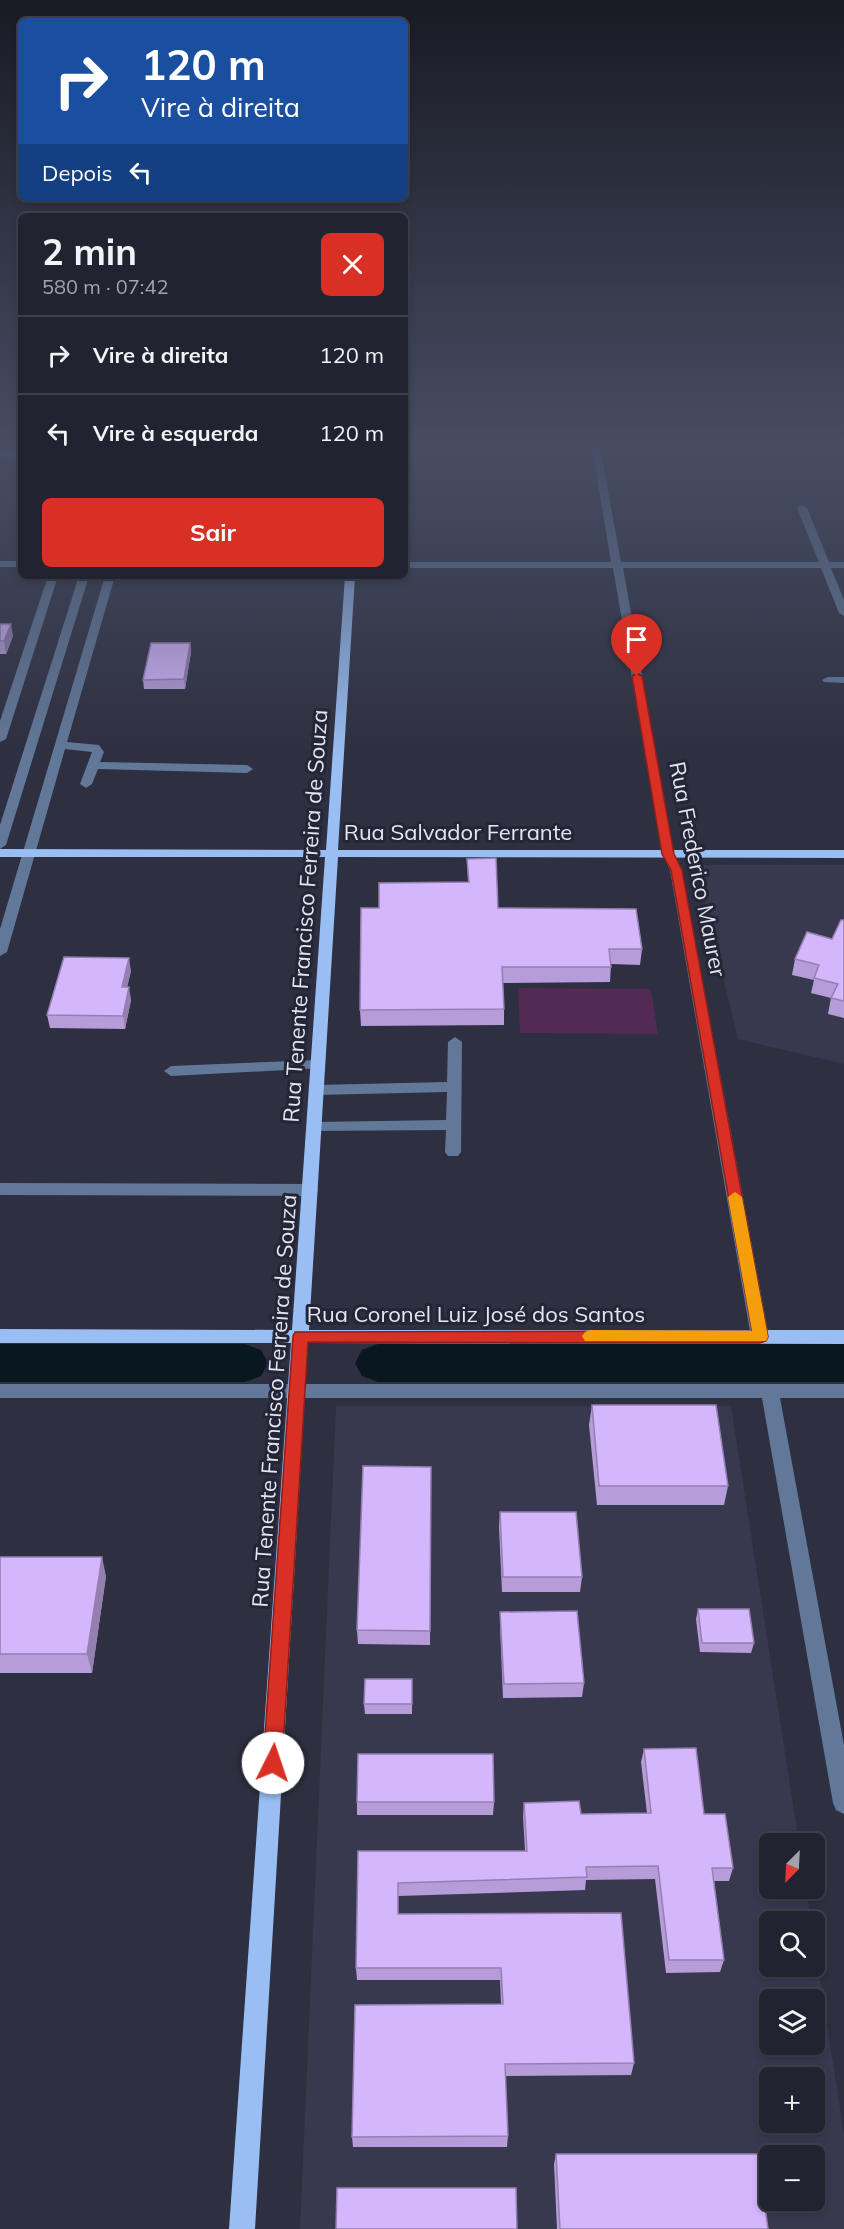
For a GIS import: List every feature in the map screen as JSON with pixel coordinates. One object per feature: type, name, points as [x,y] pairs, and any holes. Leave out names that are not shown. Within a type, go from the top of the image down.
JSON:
[{"type":"main road","name":"Rua Tenente Francisco Ferreira de Souza","points":[[242,2229],[350,579]]},
{"type":"main road","name":"Rua Salvador Ferrante","points":[[0,853],[844,854]]},
{"type":"main road","name":"Rua Coronel Luiz José dos Santos","points":[[0,1336],[844,1337]]},
{"type":"street","name":"Rua Frederico Maurer","points":[[614,550],[668,854],[676,870],[760,1337]]},
{"type":"street","points":[[819,550],[844,613]]},
{"type":"street","points":[[0,564],[18,564]]},
{"type":"street","points":[[408,564],[844,565]]},
{"type":"street","points":[[0,739],[6,705],[52,579]]},
{"type":"street","points":[[0,846],[83,579]]},
{"type":"street","points":[[0,952],[109,579]]},
{"type":"street","points":[[828,680],[844,680]]},
{"type":"street","points":[[61,745],[95,747],[98,752],[86,784]]},
{"type":"street","points":[[93,765],[248,769]]},
{"type":"street","points":[[453,1152],[455,1042]]},
{"type":"street","points":[[171,1071],[318,1065]]},
{"type":"street","points":[[316,1090],[454,1087]]},
{"type":"street","points":[[314,1127],[454,1125]]},
{"type":"street","points":[[0,1189],[310,1190]]},
{"type":"street","points":[[0,1391],[844,1391]]},
{"type":"street","points":[[770,1391],[844,1803]]},
{"type":"shaded area","points":[[696,865],[844,865],[844,1064],[738,1039]]},
{"type":"shaded area","points":[[518,988],[651,989],[658,1034],[520,1033]]},
{"type":"shaded area","points":[[336,1406],[731,1406],[797,1833],[759,1833],[759,1899],[808,1899],[809,1911],[759,1911],[759,1977],[820,1977],[822,1989],[759,1989],[759,2055],[825,2055],[825,2011],[844,2135],[844,2229],[300,2229]]},
{"type":"building","points":[[0,624],[11,624],[4,641],[0,641]]},
{"type":"building","points":[[151,643],[190,643],[184,679],[143,680]]},
{"type":"building","points":[[496,858],[498,908],[636,909],[642,949],[609,949],[611,967],[502,967],[504,1009],[360,1010],[361,908],[379,908],[379,883],[469,882],[467,859]]},
{"type":"building","points":[[841,920],[844,920],[844,1001],[831,998],[838,984],[814,978],[819,965],[795,959],[807,932],[832,939]]},
{"type":"building","points":[[64,957],[129,958],[122,987],[129,987],[123,1016],[47,1015]]},
{"type":"building","points":[[592,1405],[716,1405],[728,1486],[599,1486]]},
{"type":"building","points":[[363,1466],[431,1467],[430,1631],[357,1630]]},
{"type":"building","points":[[500,1512],[576,1512],[582,1577],[503,1577]]},
{"type":"building","points":[[0,1557],[102,1557],[87,1654],[0,1654]]},
{"type":"building","points":[[698,1609],[749,1609],[754,1643],[702,1643]]},
{"type":"building","points":[[577,1611],[584,1683],[504,1684],[500,1612]]},
{"type":"building","points":[[365,1679],[412,1679],[412,1704],[364,1704]]},
{"type":"building","points":[[696,1748],[704,1814],[725,1814],[733,1868],[712,1868],[724,1960],[669,1960],[658,1866],[586,1867],[587,1877],[398,1883],[398,1914],[621,1913],[634,2063],[505,2064],[508,2136],[352,2137],[355,2005],[503,2004],[501,1968],[356,1968],[358,1851],[527,1851],[524,1803],[579,1801],[581,1814],[651,1813],[644,1749]]},
{"type":"building","points":[[358,1754],[493,1754],[494,1802],[357,1802]]},
{"type":"building","points":[[556,2154],[758,2154],[759,2211],[766,2211],[768,2229],[560,2229]]},
{"type":"building","points":[[337,2188],[516,2188],[517,2229],[336,2229]]},
{"type":"waterway","points":[[0,1363],[245,1363]]},
{"type":"waterway","points":[[378,1363],[844,1363]]},
{"type":"slow traffic","points":[[590,1336],[760,1337],[735,1197]]},
{"type":"route","points":[[273,1763],[301,1336],[760,1337],[676,870],[668,854],[637,676]]}]
